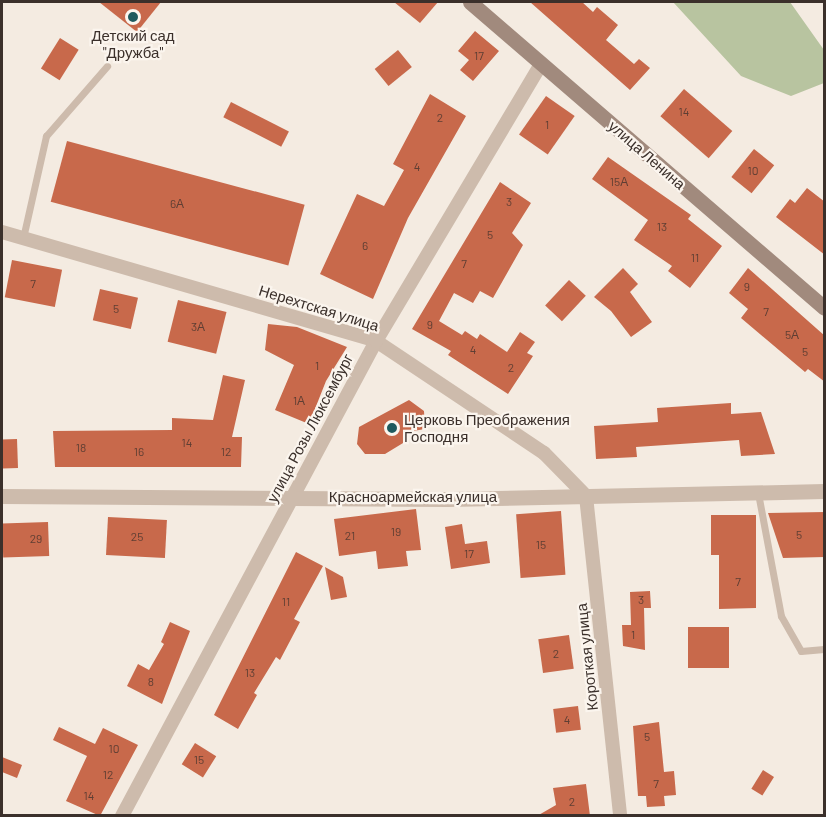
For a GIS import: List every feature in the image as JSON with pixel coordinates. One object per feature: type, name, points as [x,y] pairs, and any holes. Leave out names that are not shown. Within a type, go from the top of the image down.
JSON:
[{"type":"main road","name":"улица Ленина","points":[[470,2],[825,308]]},
{"type":"street","name":"улица Розы Люксембург","points":[[122,816],[376,341],[541,64]]},
{"type":"street","name":"Нерехтская улица","points":[[2,232],[376,341],[544,453],[586,496]]},
{"type":"street","name":"Красноармейская улица","points":[[2,496],[293,495],[447,499],[825,492]]},
{"type":"street","name":"Короткая улица","points":[[586,496],[620,816]]},
{"type":"lane","points":[[23,238],[46,136],[107,66]]},
{"type":"lane","points":[[758,493],[781,616],[801,651],[825,649]]},
{"type":"green space","points":[[673,2],[790,2],[824,50],[824,83],[791,96],[741,76]]},
{"type":"building","name":"Детский сад \"Дружба\"","points":[[99,2],[161,2],[137,32]]},
{"type":"building","points":[[394,2],[438,2],[420,23]]},
{"type":"building","points":[[530,2],[582,2],[593,12],[597,7],[618,25],[606,40],[634,64],[639,59],[650,68],[630,90]]},
{"type":"building","points":[[475,31],[499,51],[473,81],[460,70],[469,60],[458,51]]},
{"type":"building","points":[[60,38],[79,50],[60,80],[41,69]]},
{"type":"building","points":[[398,50],[412,67],[389,86],[375,69]]},
{"type":"building","points":[[684,89],[732,131],[709,158],[660,116]]},
{"type":"building","points":[[430,94],[466,116],[408,218],[373,299],[320,274],[357,194],[384,206],[404,170],[393,164]]},
{"type":"building","points":[[546,96],[575,116],[548,155],[519,135]]},
{"type":"building","points":[[231,102],[289,132],[281,147],[223,117]]},
{"type":"building","points":[[67,141],[305,205],[288,266],[51,202]]},
{"type":"building","points":[[754,149],[774,165],[752,193],[731,177]]},
{"type":"building","points":[[608,157],[691,215],[688,219],[722,246],[690,288],[668,271],[672,266],[634,240],[648,220],[592,179]]},
{"type":"building","points":[[500,182],[531,203],[512,233],[523,245],[493,298],[480,291],[473,303],[454,293],[439,321],[462,335],[465,331],[477,339],[480,334],[507,352],[520,332],[535,342],[527,353],[533,356],[508,394],[448,355],[451,351],[412,329]]},
{"type":"building","points":[[807,188],[825,202],[825,255],[776,217],[790,199],[795,203]]},
{"type":"building","points":[[12,260],[62,270],[55,307],[5,297]]},
{"type":"building","points":[[623,268],[638,284],[630,292],[652,322],[631,337],[611,311],[594,297]]},
{"type":"building","points":[[748,268],[825,336],[825,382],[808,369],[805,372],[741,318],[748,309],[729,293]]},
{"type":"building","points":[[569,280],[586,296],[562,321],[545,306]]},
{"type":"building","points":[[100,289],[138,298],[131,329],[93,320]]},
{"type":"building","points":[[178,300],[227,312],[216,354],[168,342]]},
{"type":"building","points":[[268,324],[297,327],[347,347],[326,381],[309,424],[275,410],[294,365],[265,350]]},
{"type":"building","points":[[223,375],[245,380],[232,437],[242,437],[241,467],[55,467],[53,431],[172,430],[172,418],[213,420]]},
{"type":"building","name":"Церковь Преображения Господня","points":[[409,400],[424,411],[425,429],[407,432],[408,440],[385,454],[365,454],[357,444],[359,427]]},
{"type":"building","points":[[731,403],[731,414],[761,412],[775,454],[741,456],[739,440],[636,447],[637,457],[596,459],[594,426],[658,422],[657,408]]},
{"type":"building","points":[[17,439],[18,468],[3,469],[2,440]]},
{"type":"building","points":[[416,509],[421,550],[406,551],[408,566],[378,569],[376,551],[339,556],[334,519]]},
{"type":"building","points":[[561,511],[565,575],[521,578],[516,514]]},
{"type":"building","points":[[825,512],[825,557],[783,558],[768,513]]},
{"type":"building","points":[[711,515],[756,515],[756,608],[719,609],[719,555],[711,555]]},
{"type":"building","points":[[108,517],[167,520],[165,558],[106,555]]},
{"type":"building","points":[[48,522],[49,556],[3,558],[2,524]]},
{"type":"building","points":[[462,524],[465,544],[487,541],[490,563],[451,569],[445,527]]},
{"type":"building","points":[[296,552],[323,566],[294,619],[300,622],[280,660],[276,657],[254,693],[257,695],[238,729],[214,715]]},
{"type":"building","points":[[325,567],[343,577],[347,597],[331,600]]},
{"type":"building","points":[[650,591],[651,608],[644,608],[645,650],[623,646],[622,625],[631,625],[630,592]]},
{"type":"building","points":[[170,622],[190,631],[162,704],[127,686],[138,664],[149,670],[164,644],[161,642]]},
{"type":"building","points":[[688,627],[729,627],[729,668],[688,668]]},
{"type":"building","points":[[569,635],[574,669],[543,673],[538,639]]},
{"type":"building","points":[[578,706],[581,730],[556,733],[553,709]]},
{"type":"building","points":[[659,722],[664,772],[674,771],[676,795],[664,796],[665,806],[647,807],[646,796],[638,796],[633,726]]},
{"type":"building","points":[[59,727],[95,744],[103,728],[138,745],[100,816],[66,801],[87,756],[53,740]]},
{"type":"building","points":[[195,743],[216,756],[203,777],[182,764]]},
{"type":"building","points":[[2,757],[22,765],[17,778],[2,772]]},
{"type":"building","points":[[763,770],[774,777],[762,796],[751,789]]},
{"type":"building","points":[[586,784],[590,816],[537,816],[556,805],[553,788]]},
{"type":"place","name":"Детский сад \"Дружба\"","points":[[133,17]]},
{"type":"place","name":"Церковь Преображения Господня","points":[[392,428]]}]
